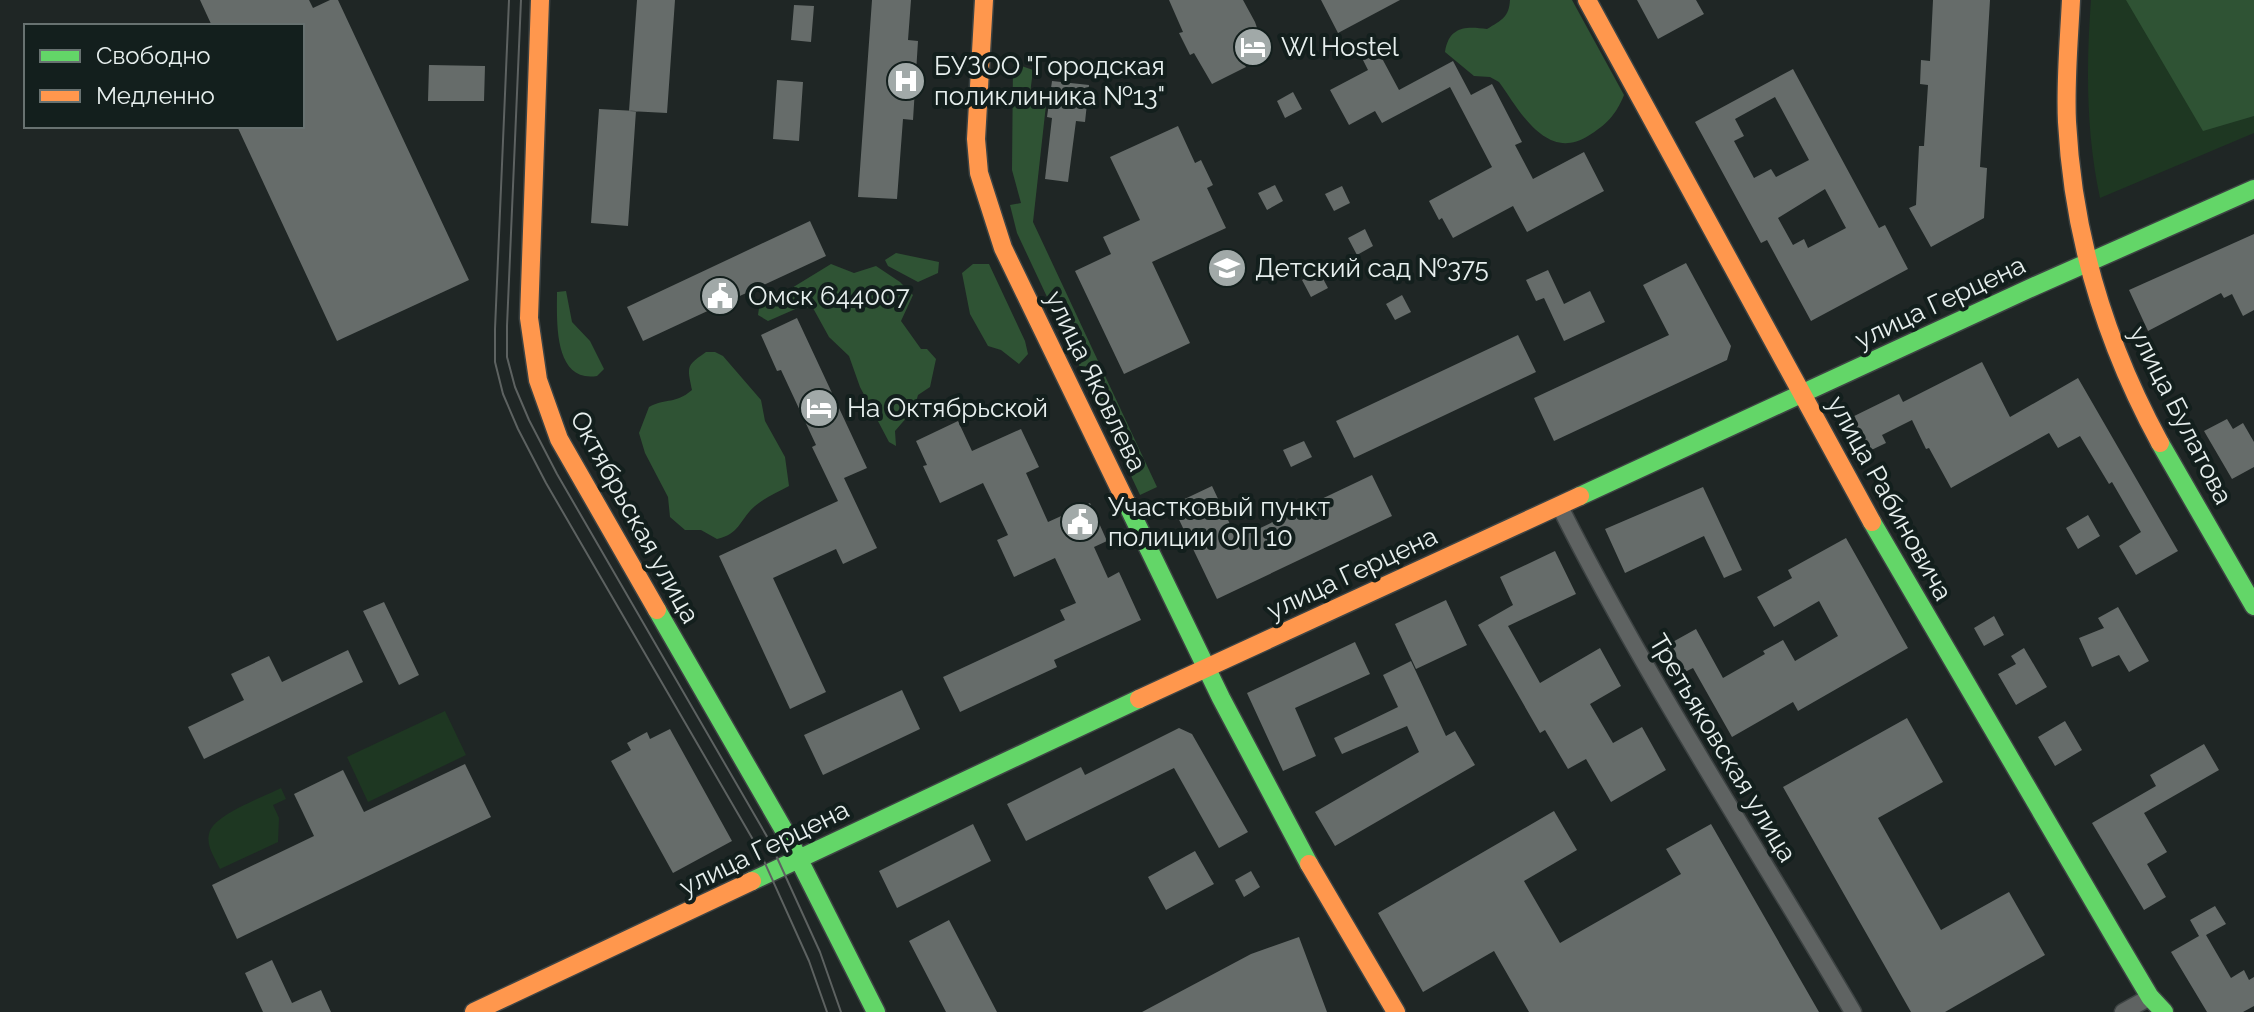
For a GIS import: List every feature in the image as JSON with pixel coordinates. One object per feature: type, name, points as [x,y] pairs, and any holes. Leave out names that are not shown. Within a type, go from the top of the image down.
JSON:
[{"type":"main road","name":"Октябрьская улица","points":[[540,0],[529,318],[539,388],[559,439],[800,859],[876,1012]]},
{"type":"main road","name":"улица Яковлева","points":[[984,0],[976,139],[979,173],[994,226],[1206,668],[1292,834],[1396,1012]]},
{"type":"main road","name":"улица Рабиновича","points":[[1587,0],[1946,652],[2150,997],[2164,1012]]},
{"type":"main road","name":"улица Булатова","points":[[2071,0],[2067,121],[2072,174],[2102,314],[2131,385],[2254,606]]},
{"type":"main road","name":"улица Герцена","points":[[474,1012],[1206,668],[2254,189]]},
{"type":"street","name":"Третьяковская улица","points":[[1559,505],[1605,595],[1712,781],[1853,1012]]},
{"type":"street","points":[[2123,1012],[2150,997]]},
{"type":"green space","points":[[1510,0],[1572,0],[1624,95],[1610,119],[1588,136],[1559,143],[1547,138],[1525,119],[1499,82],[1490,77],[1474,76],[1445,52],[1450,37],[1460,30],[1487,29],[1501,20]]},
{"type":"green space","points":[[2091,0],[2254,0],[2254,133],[2100,198],[2088,99]]},
{"type":"green space","points":[[2126,0],[2254,0],[2254,116],[2203,131]]},
{"type":"green space","points":[[1013,63],[1033,70],[1030,94],[1047,96],[1033,222],[1157,487],[1140,495],[1017,233],[1010,205],[1021,203],[1012,170]]},
{"type":"green space","points":[[896,253],[939,262],[938,273],[918,282],[888,266],[885,260]]},
{"type":"green space","points":[[831,264],[854,273],[876,266],[900,282],[913,295],[901,321],[921,349],[927,349],[936,359],[930,387],[918,395],[914,409],[895,431],[896,446],[889,442],[860,387],[849,356],[829,337],[813,308],[800,307],[768,321],[758,315],[759,308]]},
{"type":"green space","points":[[973,264],[989,264],[1025,341],[1028,354],[1019,364],[1001,350],[988,346],[970,314],[962,273]]},
{"type":"green space","points":[[566,291],[572,322],[590,341],[604,369],[597,376],[583,376],[572,370],[560,347],[557,292]]},
{"type":"green space","points":[[706,352],[723,356],[761,400],[765,421],[785,457],[789,486],[759,503],[731,534],[717,539],[701,530],[685,530],[670,517],[668,497],[645,453],[639,433],[649,407],[680,398],[692,390],[690,367]]},
{"type":"green space","points":[[445,711],[466,755],[368,802],[347,757]]},
{"type":"green space","points":[[281,788],[286,799],[273,805],[279,818],[278,842],[220,869],[209,843],[212,827],[229,813]]},
{"type":"building","points":[[200,0],[309,0],[313,8],[330,0],[338,0],[469,280],[337,341],[238,128],[304,128],[304,24],[211,24]]},
{"type":"building","points":[[637,0],[675,0],[667,113],[629,111]]},
{"type":"building","points":[[872,0],[911,0],[908,40],[918,41],[913,120],[903,119],[897,199],[858,197]]},
{"type":"building","points":[[1169,0],[1243,0],[1265,51],[1243,62],[1246,67],[1212,84],[1194,53],[1190,55],[1179,33],[1183,32]]},
{"type":"building","points":[[1321,0],[1400,0],[1338,33]]},
{"type":"building","points":[[1637,0],[1696,0],[1704,14],[1658,39]]},
{"type":"building","points":[[1933,0],[1990,0],[1980,167],[1987,168],[1984,218],[1931,247],[1909,208],[1916,205],[1919,146],[1924,146],[1928,85],[1920,84],[1921,60],[1930,61]]},
{"type":"building","points":[[794,5],[814,6],[811,42],[791,40]]},
{"type":"building","points":[[1377,49],[1399,90],[1453,61],[1471,95],[1492,84],[1522,142],[1515,145],[1533,179],[1584,152],[1604,191],[1527,232],[1513,206],[1453,238],[1429,201],[1492,167],[1450,87],[1382,123],[1375,111],[1349,125],[1330,90],[1368,70],[1362,58]]},
{"type":"building","points":[[429,65],[485,66],[484,101],[428,101]]},
{"type":"building","points":[[1793,69],[1879,228],[1885,225],[1908,269],[1811,321],[1767,240],[1761,243],[1695,122]],"holes":[[[1775,97],[1809,160],[1776,177],[1771,169],[1754,178],[1734,141],[1744,136],[1735,119]],[[1825,189],[1846,228],[1808,248],[1804,239],[1793,245],[1778,218]]]},
{"type":"building","points":[[777,80],[803,82],[799,141],[773,139]]},
{"type":"building","points":[[1052,81],[1089,85],[1085,122],[1076,121],[1068,182],[1045,179],[1052,118],[1047,117]]},
{"type":"building","points":[[1293,92],[1302,109],[1285,118],[1277,101]]},
{"type":"building","points":[[599,109],[636,111],[628,226],[591,223]]},
{"type":"building","points":[[1178,126],[1195,163],[1201,160],[1213,185],[1207,188],[1226,228],[1152,262],[1190,343],[1124,374],[1075,271],[1111,254],[1103,237],[1140,220],[1110,157]]},
{"type":"building","points":[[1275,185],[1283,201],[1267,210],[1258,193]]},
{"type":"building","points":[[1342,186],[1350,203],[1334,211],[1325,194]]},
{"type":"building","points":[[810,221],[826,256],[643,341],[627,307]]},
{"type":"building","points":[[1365,229],[1373,246],[1357,255],[1348,238]]},
{"type":"building","points":[[2254,234],[2254,310],[2243,316],[2232,294],[2224,298],[2221,293],[2148,331],[2129,290]]},
{"type":"building","points":[[1686,263],[1731,346],[1727,360],[1554,441],[1534,398],[1669,335],[1643,285]]},
{"type":"building","points":[[1548,270],[1564,304],[1590,291],[1605,322],[1564,341],[1544,298],[1536,301],[1526,280]]},
{"type":"building","points":[[1319,271],[1328,288],[1311,297],[1302,280]]},
{"type":"building","points":[[1402,295],[1411,312],[1395,320],[1386,304]]},
{"type":"building","points":[[797,318],[867,468],[844,478],[877,548],[843,564],[836,549],[773,578],[826,692],[790,709],[719,556],[838,501],[812,447],[816,445],[761,335]]},
{"type":"building","points":[[1518,335],[1536,372],[1354,458],[1336,421]]},
{"type":"building","points":[[1982,362],[2010,417],[2078,378],[2178,551],[2136,575],[2119,546],[2141,532],[2080,436],[2058,448],[2049,433],[1951,488],[1912,420],[1882,435],[1886,443],[1861,455],[1844,421],[1899,394],[1903,402]]},
{"type":"building","points":[[2227,419],[2233,429],[2243,423],[2254,442],[2254,467],[2232,479],[2204,431]]},
{"type":"building","points":[[958,421],[972,451],[1021,429],[1039,467],[1026,473],[1048,522],[1090,503],[1107,541],[1094,547],[1108,578],[1119,572],[1141,620],[1054,660],[1057,667],[960,712],[943,677],[1065,620],[1060,610],[1076,603],[1055,558],[1014,577],[997,540],[1008,535],[983,483],[940,503],[923,466],[927,465],[916,441]]},
{"type":"building","points":[[1304,441],[1312,457],[1291,467],[1283,450]]},
{"type":"building","points":[[1372,475],[1392,516],[1217,599],[1172,505],[1212,486],[1237,539]]},
{"type":"building","points":[[1703,487],[1742,570],[1724,578],[1704,536],[1625,573],[1605,529]]},
{"type":"building","points":[[2088,515],[2100,536],[2078,549],[2066,528]]},
{"type":"building","points":[[1846,538],[1908,648],[1798,711],[1793,702],[1732,737],[1693,668],[1685,672],[1669,644],[1696,629],[1723,678],[1783,640],[1795,661],[1838,636],[1819,601],[1774,627],[1757,597],[1792,578],[1788,570]]},
{"type":"building","points":[[1555,551],[1576,594],[1508,626],[1540,683],[1600,648],[1621,686],[1590,704],[1613,743],[1642,727],[1666,770],[1611,802],[1586,759],[1568,769],[1545,730],[1540,733],[1478,625],[1513,605],[1500,577]]},
{"type":"building","points":[[1446,600],[1467,645],[1416,669],[1395,624]]},
{"type":"building","points":[[384,602],[419,675],[399,685],[363,611]]},
{"type":"building","points":[[2118,607],[2149,661],[2129,672],[2119,655],[2092,667],[2079,638],[2104,628],[2098,618]]},
{"type":"building","points":[[1994,616],[2004,635],[1984,646],[1974,628]]},
{"type":"building","points":[[1355,642],[1370,674],[1295,708],[1316,756],[1283,771],[1247,693]]},
{"type":"building","points":[[2024,648],[2047,687],[2016,705],[1998,674],[2016,664],[2011,656]]},
{"type":"building","points":[[348,650],[363,682],[204,759],[188,727],[244,700],[231,674],[269,656],[282,682]]},
{"type":"building","points":[[1411,661],[1446,736],[1455,731],[1475,765],[1335,846],[1315,812],[1419,752],[1407,726],[1342,754],[1334,738],[1398,707],[1383,675]]},
{"type":"building","points":[[902,690],[920,729],[823,775],[804,735]]},
{"type":"building","points":[[1907,718],[1943,782],[1878,818],[1941,930],[2009,892],[2045,955],[1945,1012],[1911,1012],[1783,787]]},
{"type":"building","points":[[2065,721],[2082,750],[2055,766],[2038,737]]},
{"type":"building","points":[[1179,728],[1192,734],[1248,832],[1219,848],[1174,768],[1026,841],[1007,804],[1081,767],[1085,775]]},
{"type":"building","points":[[670,729],[732,841],[673,873],[611,761],[631,750],[627,743],[647,732],[650,739]]},
{"type":"building","points":[[2204,744],[2219,770],[2144,813],[2167,852],[2147,864],[2166,897],[2144,910],[2092,823],[2156,786],[2150,775]]},
{"type":"building","points":[[465,764],[491,817],[237,939],[212,885],[314,836],[294,794],[343,770],[364,812]]},
{"type":"building","points":[[1554,811],[1577,850],[1524,881],[1560,943],[1681,874],[1666,849],[1711,824],[1819,1012],[1529,1012],[1494,951],[1423,992],[1378,913]]},
{"type":"building","points":[[973,824],[991,861],[897,908],[879,871]]},
{"type":"building","points":[[1195,851],[1214,884],[1166,910],[1148,877]]},
{"type":"building","points":[[1251,871],[1260,887],[1244,897],[1235,880]]},
{"type":"building","points":[[2215,906],[2226,924],[2206,935],[2231,978],[2244,970],[2249,980],[2254,977],[2254,1006],[2243,1012],[2207,1012],[2171,952],[2199,936],[2190,920]]},
{"type":"building","points":[[949,920],[997,1012],[946,1012],[909,941]]},
{"type":"building","points":[[1299,937],[1327,1012],[1142,1012],[1251,954]]},
{"type":"building","points":[[272,960],[292,1003],[321,990],[331,1012],[263,1012],[245,973]]},
{"type":"tram line","points":[[509,0],[495,329],[495,362],[503,394],[546,483],[759,850],[809,961],[827,1012]]},
{"type":"tram line","points":[[521,0],[507,326],[507,357],[515,387],[557,474],[769,840],[820,952],[841,1012]]},
{"type":"traffic: fast","points":[[1580,496],[2035,286],[2254,189]]},
{"type":"traffic: fast","points":[[2160,443],[2254,606]]},
{"type":"traffic: fast","points":[[1126,502],[1221,698],[1309,864]]},
{"type":"traffic: fast","points":[[1872,522],[2150,997],[2164,1012]]},
{"type":"traffic: fast","points":[[657,610],[785,832],[876,1012]]},
{"type":"traffic: fast","points":[[752,881],[1139,699]]},
{"type":"traffic: slow","points":[[540,0],[529,318],[538,380],[559,439],[657,610]]},
{"type":"traffic: slow","points":[[984,0],[976,139],[979,173],[1003,248],[1126,502]]},
{"type":"traffic: slow","points":[[1587,0],[1872,522]]},
{"type":"traffic: slow","points":[[2071,0],[2067,107],[2076,206],[2108,328],[2160,443]]},
{"type":"traffic: slow","points":[[1139,699],[1580,496]]},
{"type":"traffic: slow","points":[[1309,864],[1396,1012]]},
{"type":"traffic: slow","points":[[474,1012],[752,881]]},
{"type":"place","name":"Wl Hostel","points":[[1253,47]]},
{"type":"place","name":"БУЗОО \"Городская поликлиника №13\"","points":[[906,81]]},
{"type":"place","name":"Детский сад №375","points":[[1227,268]]},
{"type":"place","name":"Омск 644007","points":[[720,296]]},
{"type":"place","name":"На Октябрьской","points":[[819,408]]},
{"type":"place","name":"Участковый пункт полиции ОП 10","points":[[1080,522]]}]
